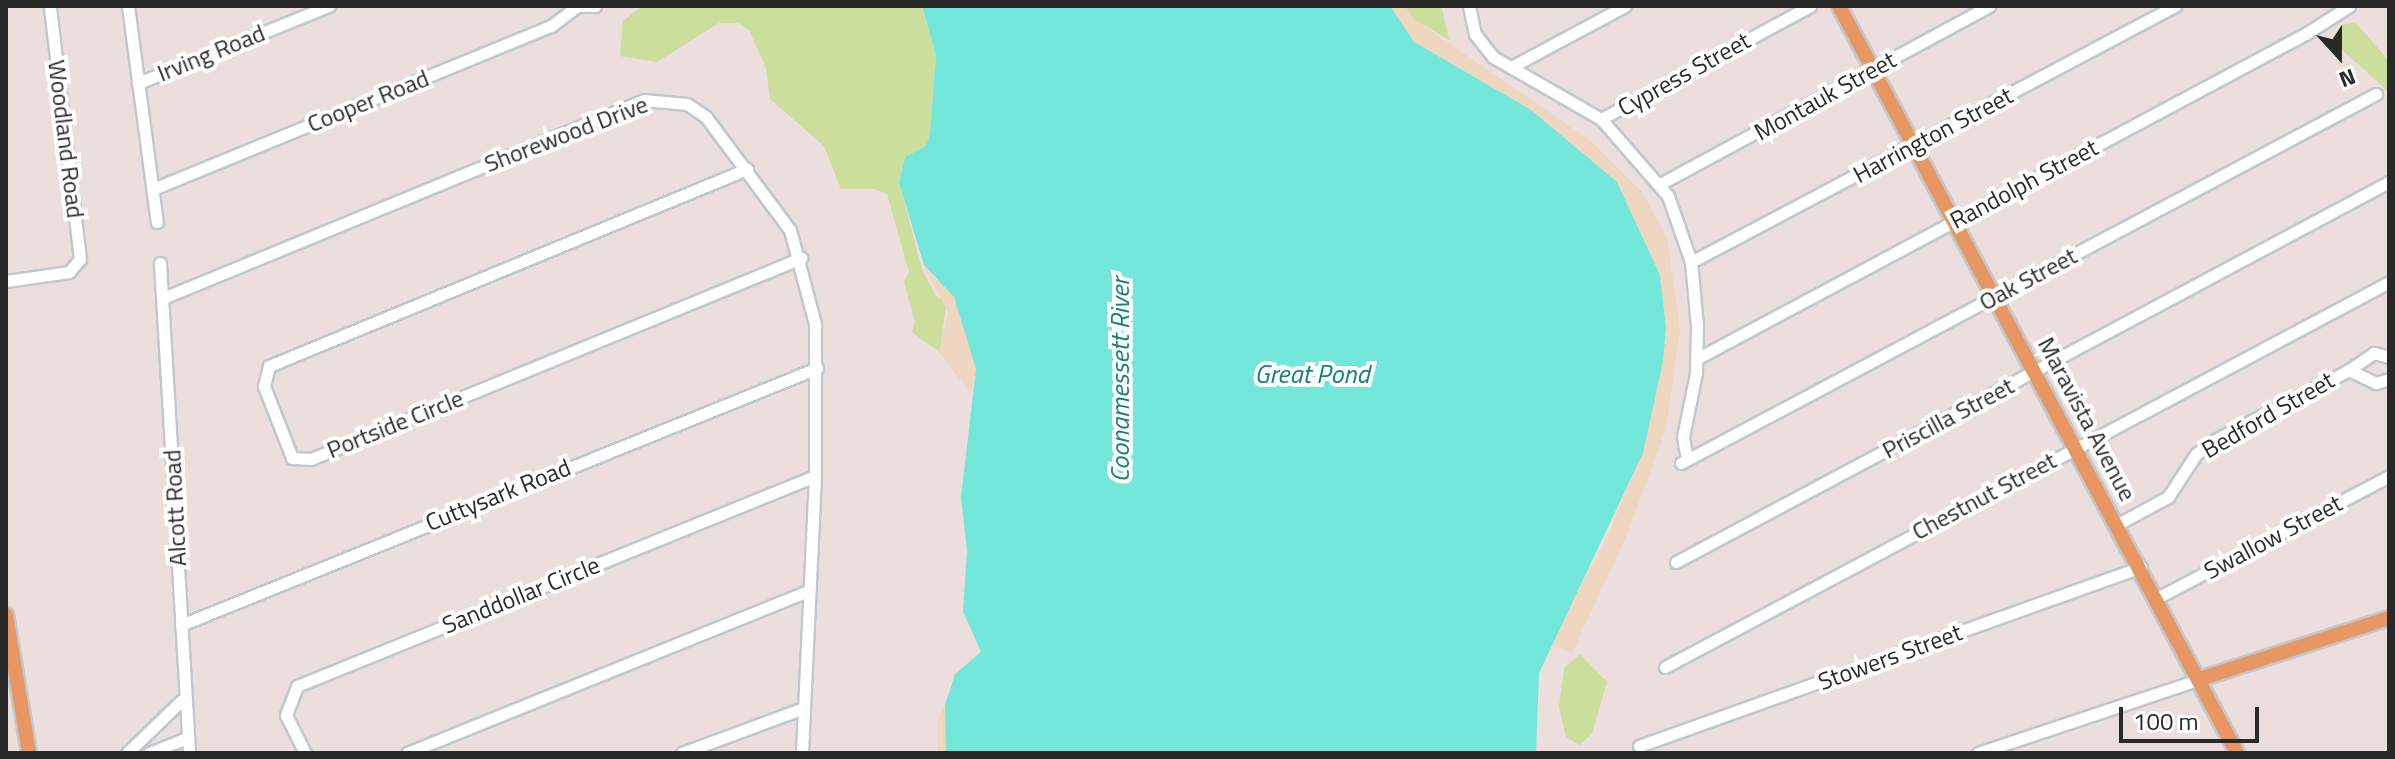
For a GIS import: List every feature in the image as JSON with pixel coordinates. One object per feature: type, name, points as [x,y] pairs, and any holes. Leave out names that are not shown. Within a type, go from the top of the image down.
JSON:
[{"type":"main road","name":"Maravista Avenue","points":[[1839,6],[2141,567],[2237,753]]},
{"type":"main road","points":[[6,615],[29,753]]},
{"type":"main road","points":[[2200,679],[2389,618]]},
{"type":"street","name":"Woodland Road","points":[[6,281],[73,269],[81,254],[50,6]]},
{"type":"street","points":[[128,6],[157,222]]},
{"type":"street","name":"Irving Road","points":[[138,83],[329,6]]},
{"type":"street","name":"Cooper Road","points":[[153,189],[551,26],[580,6],[595,6]]},
{"type":"street","points":[[1469,6],[1484,47],[1601,119],[1660,184],[1691,262],[1698,358]]},
{"type":"street","points":[[1513,66],[1625,6]]},
{"type":"street","name":"Cypress Street","points":[[1601,119],[1810,6]]},
{"type":"street","name":"Montauk Street","points":[[1660,184],[1989,6]]},
{"type":"street","name":"Harrington Street","points":[[1691,262],[2175,6]]},
{"type":"street","name":"Randolph Street","points":[[1698,358],[2307,33],[2349,6]]},
{"type":"street","name":"Oak Street","points":[[1698,358],[1683,437],[1684,461],[2376,94]]},
{"type":"street","name":"Shorewood Drive","points":[[163,298],[627,106],[663,98],[687,104],[706,117],[781,215],[801,258],[815,324],[815,476],[801,709],[802,753]]},
{"type":"street","name":"Portside Circle","points":[[747,169],[269,366],[264,386],[292,458],[311,459],[801,258]]},
{"type":"street","name":"Priscilla Street","points":[[1676,562],[2389,182]]},
{"type":"street","name":"Alcott Road","points":[[160,263],[181,625],[182,700],[189,753]]},
{"type":"street","name":"Chestnut Street","points":[[1665,667],[2389,282]]},
{"type":"street","name":"Bedford Street","points":[[2118,524],[2168,497],[2196,454],[2215,440],[2349,370],[2374,353],[2389,357]]},
{"type":"street","name":"Cuttysark Road","points":[[181,625],[817,368]]},
{"type":"street","name":"Bedford Street","points":[[2349,370],[2376,383],[2389,379]]},
{"type":"street","name":"Sanddollar Circle","points":[[305,753],[286,715],[288,698],[297,686],[815,476]]},
{"type":"street","name":"Swallow Street","points":[[2157,598],[2389,476]]},
{"type":"street","name":"Stowers Street","points":[[1639,746],[2141,567]]},
{"type":"street","points":[[407,753],[808,591]]},
{"type":"street","points":[[1978,753],[2200,679]]},
{"type":"street","points":[[127,753],[182,700]]},
{"type":"street","points":[[682,753],[801,709]]},
{"type":"street","points":[[149,753],[187,738]]},
{"type":"green space","points":[[642,6],[922,6],[936,55],[930,134],[926,146],[905,157],[899,183],[922,269],[936,296],[946,303],[940,353],[912,332],[915,322],[904,282],[909,272],[887,194],[875,189],[841,189],[824,146],[770,99],[766,68],[749,30],[738,23],[719,23],[657,62],[620,56],[623,21]]},
{"type":"green space","points":[[1391,6],[1446,6],[1442,9],[1449,40]]},
{"type":"green space","points":[[2355,22],[2389,61],[2389,92],[2331,40],[2341,25]]},
{"type":"green space","points":[[1580,654],[1607,682],[1592,733],[1580,745],[1566,737],[1559,707],[1564,668]]},
{"type":"sand","points":[[1390,6],[1405,6],[1414,19],[1591,141],[1642,192],[1667,238],[1680,330],[1666,429],[1626,537],[1572,653],[1550,644],[1607,538],[1645,445],[1666,327],[1660,275],[1617,182],[1531,110],[1414,42]]},
{"type":"sand","points":[[924,265],[954,297],[967,330],[976,369],[971,394],[940,353],[948,313]]},
{"type":"sand","points":[[945,705],[948,747],[946,753],[937,753],[937,721]]},
{"type":"water","name":"Great Pond","points":[[922,6],[1390,6],[1414,42],[1531,110],[1617,182],[1660,275],[1666,327],[1663,361],[1643,453],[1539,673],[1536,753],[946,753],[945,705],[955,674],[981,652],[963,611],[967,551],[961,497],[976,369],[954,297],[924,265],[899,183],[905,157],[926,146],[930,134],[936,55]]},
{"type":"water label","name":"Coonamessett River","points":[[1120,380]]}]
